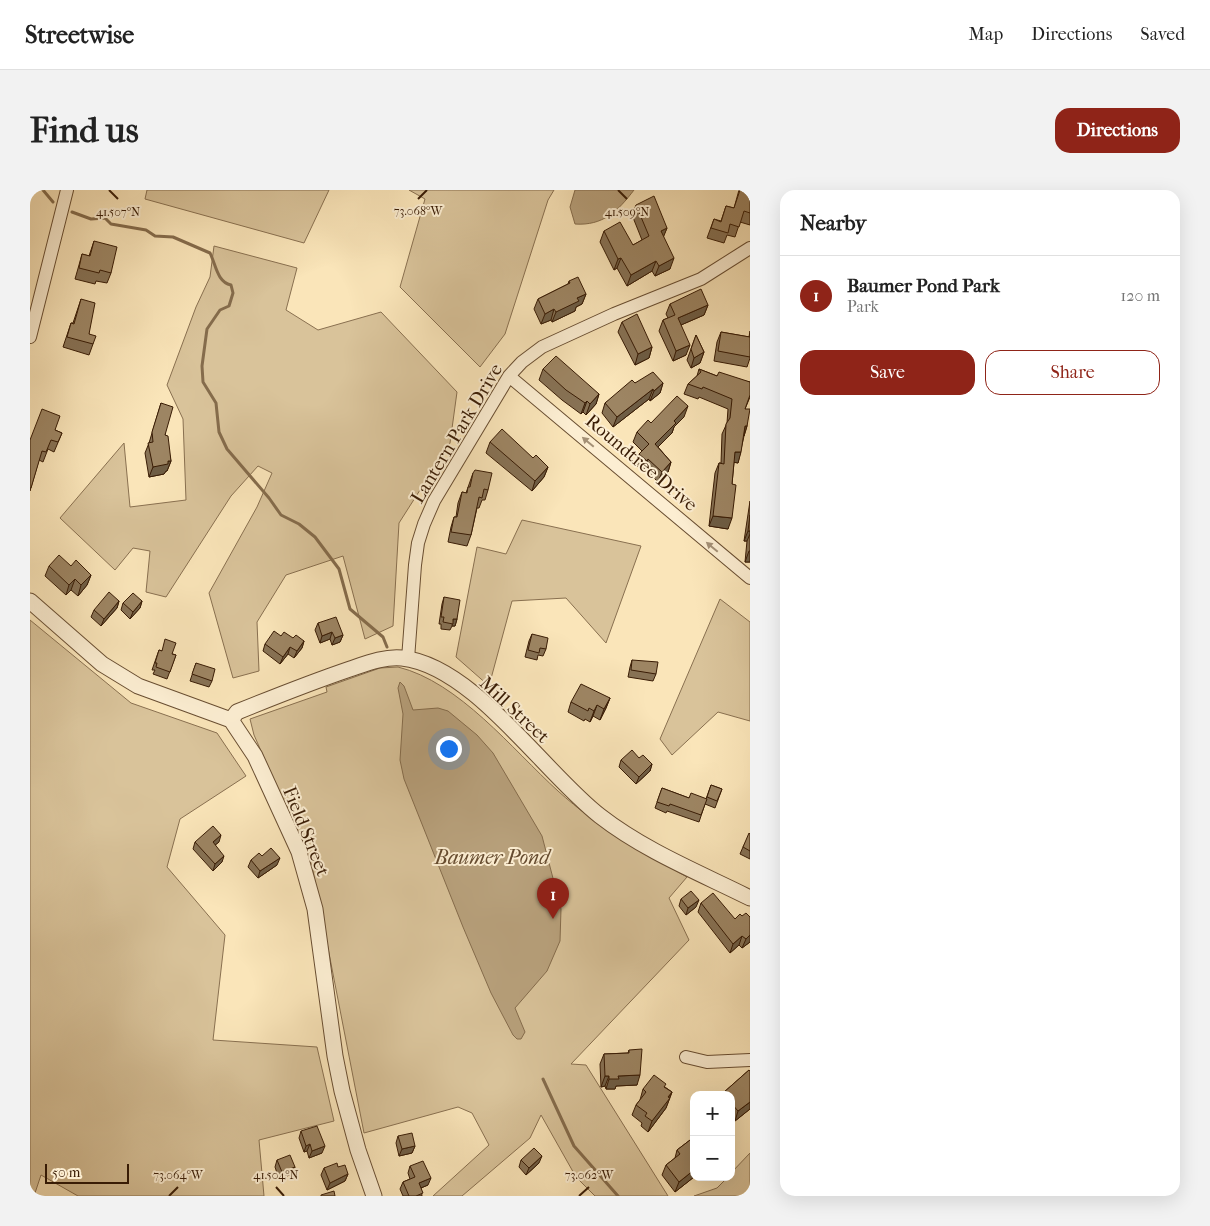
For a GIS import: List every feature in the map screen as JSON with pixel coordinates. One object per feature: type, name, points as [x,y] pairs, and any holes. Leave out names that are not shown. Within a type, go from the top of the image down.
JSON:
[{"type":"street","points":[[30,337],[67,190]]},
{"type":"street","name":"Lantern Park Drive","points":[[408,659],[415,565],[418,543],[424,524],[439,493],[509,376],[522,362],[542,347],[614,314],[701,278],[750,248]]},
{"type":"street","name":"Roundtree Drive","points":[[509,376],[750,578]]},
{"type":"street","points":[[30,600],[102,664],[138,686],[231,720]]},
{"type":"street","name":"Mill Street","points":[[231,720],[237,712],[317,680],[381,660],[394,657],[408,659],[438,671],[477,697],[513,731],[566,787],[601,817],[664,856],[750,898]]},
{"type":"street","name":"Field Street","points":[[231,720],[254,756],[299,852],[315,909],[335,1056],[342,1090],[358,1150],[374,1196]]},
{"type":"street","points":[[686,1057],[707,1062],[750,1060]]},
{"type":"shaded area","points":[[147,190],[329,190],[304,243],[145,199]]},
{"type":"shaded area","points":[[409,190],[554,190],[548,200],[505,334],[480,367],[400,287],[425,199]]},
{"type":"shaded area","points":[[214,246],[297,268],[286,310],[318,330],[381,312],[457,392],[450,443],[399,523],[393,626],[365,639],[343,556],[286,575],[257,622],[259,671],[233,678],[209,593],[257,507],[272,473],[258,466],[231,496],[166,597],[146,592],[150,551],[133,548],[115,570],[60,518],[124,443],[130,507],[186,500],[183,419],[167,385],[196,307],[210,277]]},
{"type":"shaded area","points":[[522,520],[641,546],[606,643],[566,598],[512,601],[489,686],[456,657],[477,547],[506,554]]},
{"type":"shaded area","points":[[720,599],[750,622],[750,721],[718,712],[672,755],[660,739]]},
{"type":"shaded area","points":[[30,620],[131,703],[217,733],[246,776],[180,819],[167,867],[225,935],[213,1040],[317,1047],[334,1121],[259,1140],[264,1196],[78,1196],[41,1175],[34,1196],[30,1196]]},
{"type":"shaded area","points":[[398,667],[421,675],[463,702],[484,719],[573,804],[636,848],[687,877],[669,898],[689,940],[571,1064],[586,1065],[668,1196],[595,1196],[576,1177],[541,1115],[530,1138],[462,1196],[433,1196],[489,1145],[472,1113],[458,1107],[364,1133],[312,866],[254,735],[250,719],[327,692],[326,687],[380,668]]},
{"type":"shaded area","points":[[750,1153],[750,1196],[694,1196],[717,1188],[724,1181],[735,1181],[735,1169]]},
{"type":"water","points":[[575,190],[634,190],[616,211],[609,216],[594,222],[575,224],[570,207]]},
{"type":"water","name":"Baumer Pond","points":[[400,682],[404,686],[413,710],[438,708],[448,711],[477,735],[493,753],[542,836],[561,909],[560,941],[547,971],[515,1008],[525,1032],[521,1039],[517,1039],[513,1035],[491,993],[404,779],[400,760],[403,714],[398,688]]},
{"type":"building","points":[[740,190],[750,190],[750,213],[744,211],[739,227],[730,224],[728,233],[711,228],[714,219],[721,222],[726,206],[734,208]]},
{"type":"building","points":[[654,196],[667,228],[661,231],[674,258],[659,266],[656,261],[631,275],[621,258],[618,259],[604,231],[620,222],[633,245],[649,236],[636,205]]},
{"type":"building","points":[[94,241],[117,247],[111,273],[100,270],[99,273],[79,268],[82,254],[90,256]]},
{"type":"building","points":[[578,277],[586,294],[577,298],[579,301],[556,312],[554,309],[545,314],[538,299]]},
{"type":"building","points":[[701,289],[708,305],[678,318],[690,345],[676,351],[663,320],[675,315],[670,304]]},
{"type":"building","points":[[81,299],[95,303],[89,334],[96,336],[93,344],[67,337],[71,323],[74,324]]},
{"type":"building","points":[[637,314],[652,347],[638,354],[622,322]]},
{"type":"building","points":[[721,332],[750,337],[750,357],[718,351]]},
{"type":"building","points":[[696,335],[704,352],[694,358],[691,349]]},
{"type":"building","points":[[556,356],[599,394],[590,404],[587,401],[585,403],[566,390],[543,369]]},
{"type":"building","points":[[699,369],[717,376],[719,372],[750,382],[750,395],[745,409],[750,409],[747,426],[745,426],[741,452],[735,452],[732,484],[736,485],[732,518],[713,516],[719,463],[724,464],[726,424],[730,418],[732,399],[703,387],[702,389],[688,384],[701,372]]},
{"type":"building","points":[[653,372],[663,383],[617,417],[605,403],[632,380],[635,383]]},
{"type":"building","points":[[677,396],[688,406],[674,421],[676,423],[655,444],[671,462],[662,472],[648,459],[647,461],[639,454],[649,444],[637,432],[648,420],[651,423]]},
{"type":"building","points":[[161,403],[173,407],[165,435],[168,436],[171,461],[168,461],[168,464],[153,467],[148,443],[153,442],[152,432]]},
{"type":"building","points":[[42,409],[60,416],[55,430],[62,433],[58,442],[51,440],[46,452],[42,451],[30,488],[30,440]]},
{"type":"building","points":[[502,429],[533,458],[536,455],[548,467],[535,481],[490,442]]},
{"type":"building","points":[[475,470],[492,473],[488,490],[484,489],[482,498],[479,497],[471,535],[451,532],[454,517],[457,517],[462,492],[467,493]]},
{"type":"building","points":[[750,515],[750,531],[748,531]]},
{"type":"building","points":[[59,555],[71,566],[76,560],[91,575],[81,585],[75,579],[69,585],[49,566]]},
{"type":"building","points":[[109,592],[119,601],[104,619],[94,610]]},
{"type":"building","points":[[133,593],[142,601],[133,612],[123,603]]},
{"type":"building","points":[[444,597],[460,600],[457,619],[453,619],[453,624],[443,622],[444,617],[441,617]]},
{"type":"building","points":[[336,617],[343,635],[335,638],[332,632],[322,636],[318,623]]},
{"type":"building","points":[[274,631],[281,636],[284,632],[293,638],[296,635],[304,641],[297,651],[290,647],[283,657],[265,644]]},
{"type":"building","points":[[532,634],[548,638],[546,649],[540,648],[539,653],[528,650]]},
{"type":"building","points":[[165,639],[176,643],[172,654],[176,655],[170,672],[156,667],[157,663],[155,663],[159,650],[162,651]]},
{"type":"building","points":[[632,660],[658,662],[656,674],[631,670]]},
{"type":"building","points":[[196,663],[215,669],[212,681],[192,674]]},
{"type":"building","points":[[581,684],[610,698],[604,709],[597,705],[594,711],[589,708],[588,711],[571,702]]},
{"type":"building","points":[[632,750],[639,758],[643,755],[652,764],[639,777],[621,760]]},
{"type":"building","points":[[711,785],[722,789],[717,801],[707,797]]},
{"type":"building","points":[[662,788],[689,798],[691,793],[707,799],[701,815],[670,804],[669,806],[657,802]]},
{"type":"building","points":[[213,826],[221,835],[213,842],[224,856],[215,864],[195,842]]},
{"type":"building","points":[[750,834],[750,851],[743,847]]},
{"type":"building","points":[[271,848],[280,858],[260,871],[251,860],[259,853],[262,856]]},
{"type":"building","points":[[691,891],[699,900],[688,908],[681,899]]},
{"type":"building","points":[[713,893],[735,919],[740,914],[742,916],[746,913],[750,917],[750,935],[746,939],[742,936],[733,944],[701,903]]},
{"type":"building","points":[[642,1049],[640,1075],[618,1076],[619,1079],[609,1079],[609,1076],[605,1076],[604,1054],[629,1053],[629,1050]]},
{"type":"building","points":[[750,1071],[750,1102],[738,1111],[735,1108],[735,1091],[725,1091]]},
{"type":"building","points":[[654,1075],[666,1084],[664,1087],[672,1092],[668,1097],[670,1098],[652,1121],[645,1116],[647,1113],[636,1105],[646,1092],[643,1089]]},
{"type":"building","points":[[317,1126],[325,1146],[312,1151],[310,1144],[306,1146],[301,1131]]},
{"type":"building","points":[[412,1133],[415,1146],[402,1149],[398,1136]]},
{"type":"building","points":[[690,1140],[690,1173],[679,1182],[666,1165],[680,1154],[677,1150]]},
{"type":"building","points":[[534,1148],[542,1156],[529,1168],[521,1160]]},
{"type":"building","points":[[290,1155],[295,1167],[282,1172],[277,1160]]},
{"type":"building","points":[[423,1161],[431,1178],[419,1183],[423,1193],[409,1196],[403,1182],[415,1177],[410,1166]]},
{"type":"building","points":[[337,1163],[338,1167],[345,1165],[348,1174],[330,1183],[324,1168]]},
{"type":"building","points":[[334,1191],[335,1196],[321,1196],[321,1195]]},
{"type":"waterway","points":[[43,190],[53,202]]},
{"type":"waterway","points":[[72,212],[91,219],[105,218],[111,224],[146,230],[155,236],[173,237],[210,253],[220,277],[231,285],[233,293],[229,306],[220,310],[207,329],[202,366],[203,382],[216,403],[219,432],[227,449],[281,515],[299,524],[315,537],[339,569],[350,609],[383,637],[387,647]]},
{"type":"waterway","points":[[543,1079],[574,1146],[618,1196]]},
{"type":"place","name":"Baumer Pond Park","points":[[553,919]]}]
